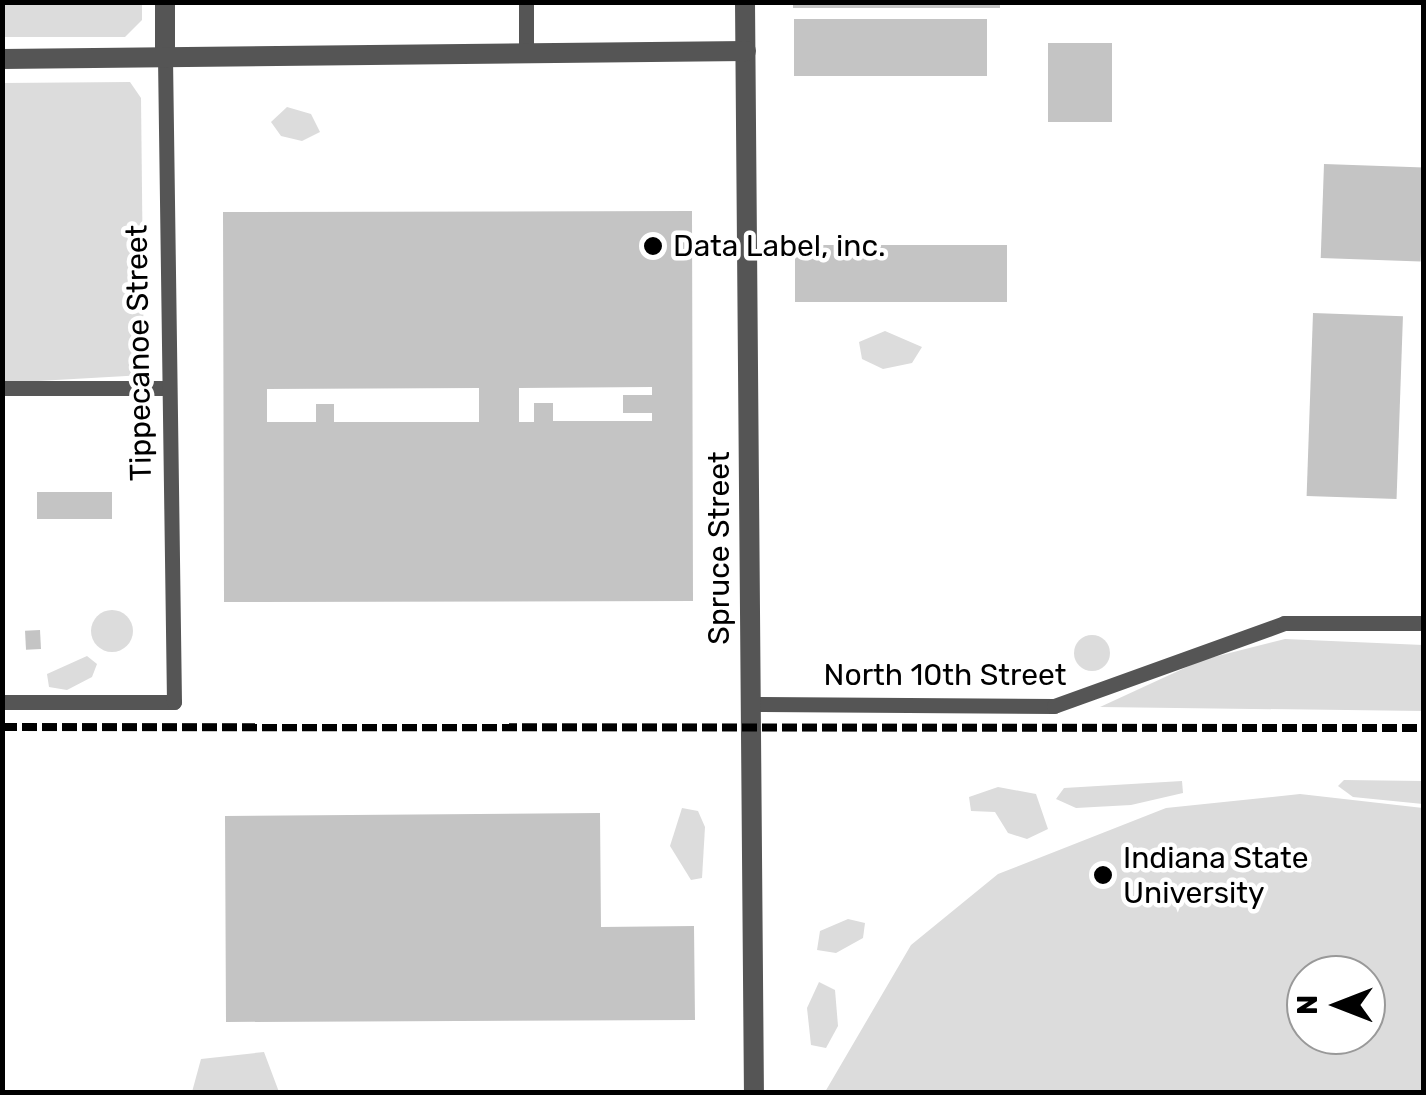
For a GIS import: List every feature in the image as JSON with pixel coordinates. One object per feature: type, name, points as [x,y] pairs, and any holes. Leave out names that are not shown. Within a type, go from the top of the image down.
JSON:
[{"type":"street","name":"Tippecanoe Street","points":[[165,58],[166,2]]},
{"type":"street","name":"Spruce Street","points":[[745,2],[754,1092]]},
{"type":"street","points":[[2,58],[746,51]]},
{"type":"lane","points":[[526,2],[526,54]]},
{"type":"lane","name":"Tippecanoe Street","points":[[2,702],[174,702],[165,58]]},
{"type":"lane","points":[[2,388],[169,388]]},
{"type":"lane","name":"North 10th Street","points":[[750,704],[1054,706],[1284,623],[1424,623]]},
{"type":"shaded area","points":[[3,2],[142,3],[142,20],[125,37],[3,37]]},
{"type":"shaded area","points":[[130,82],[141,98],[144,375],[3,383],[2,83]]},
{"type":"shaded area","points":[[287,107],[311,114],[320,132],[302,141],[281,136],[271,122]]},
{"type":"shaded area","points":[[885,331],[922,347],[912,363],[883,369],[862,359],[859,342]]},
{"type":"shaded area","points":[[112,610],[127,616],[133,631],[127,646],[112,652],[97,646],[91,631],[97,616]]},
{"type":"shaded area","points":[[1092,635],[1104,641],[1110,653],[1104,665],[1092,671],[1080,665],[1074,653],[1080,641]]},
{"type":"shaded area","points":[[1285,639],[1423,645],[1423,711],[1100,707],[1202,660]]},
{"type":"shaded area","points":[[87,656],[97,664],[92,677],[67,690],[49,687],[47,674]]},
{"type":"shaded area","points":[[1344,780],[1423,781],[1423,804],[1353,797],[1338,786]]},
{"type":"shaded area","points":[[1182,781],[1183,793],[1131,805],[1076,808],[1056,799],[1064,788]]},
{"type":"shaded area","points":[[998,787],[1036,794],[1048,829],[1027,839],[1008,833],[995,812],[971,811],[969,797]]},
{"type":"shaded area","name":"Indiana State University","points":[[1300,794],[1423,808],[1423,1092],[825,1092],[911,945],[998,874],[1166,808]]},
{"type":"shaded area","points":[[682,808],[698,811],[705,827],[702,878],[691,880],[670,846]]},
{"type":"shaded area","points":[[848,919],[865,923],[863,938],[836,953],[817,950],[820,931]]},
{"type":"shaded area","points":[[819,982],[835,990],[838,1026],[826,1048],[811,1045],[807,1008]]},
{"type":"shaded area","points":[[264,1052],[279,1092],[192,1092],[201,1059]]},
{"type":"building","points":[[793,2],[1000,2],[1000,8],[793,8]]},
{"type":"building","points":[[794,19],[987,19],[987,76],[794,76]]},
{"type":"building","points":[[1048,43],[1112,43],[1112,122],[1048,122]]},
{"type":"building","points":[[1324,164],[1424,167],[1421,261],[1321,258]]},
{"type":"building","points":[[692,211],[693,601],[224,602],[223,212]],"holes":[[[652,387],[652,395],[623,395],[623,413],[652,413],[652,421],[553,421],[553,403],[534,403],[534,422],[519,422],[519,388]],[[479,388],[479,422],[334,422],[334,404],[316,404],[316,422],[267,422],[267,389]]]},
{"type":"building","points":[[795,245],[1007,245],[1007,302],[795,302]]},
{"type":"building","points":[[1313,313],[1403,316],[1397,499],[1307,496]]},
{"type":"building","points":[[37,492],[112,492],[112,519],[37,519]]},
{"type":"building","points":[[40,630],[41,649],[26,650],[25,631]]},
{"type":"building","points":[[600,813],[601,927],[694,926],[695,1020],[226,1022],[225,816]]},
{"type":"railway","points":[[2,727],[1424,728]]},
{"type":"place","name":"Data Label, inc.","points":[[653,246]]},
{"type":"place","name":"Indiana State University","points":[[1103,875]]}]
